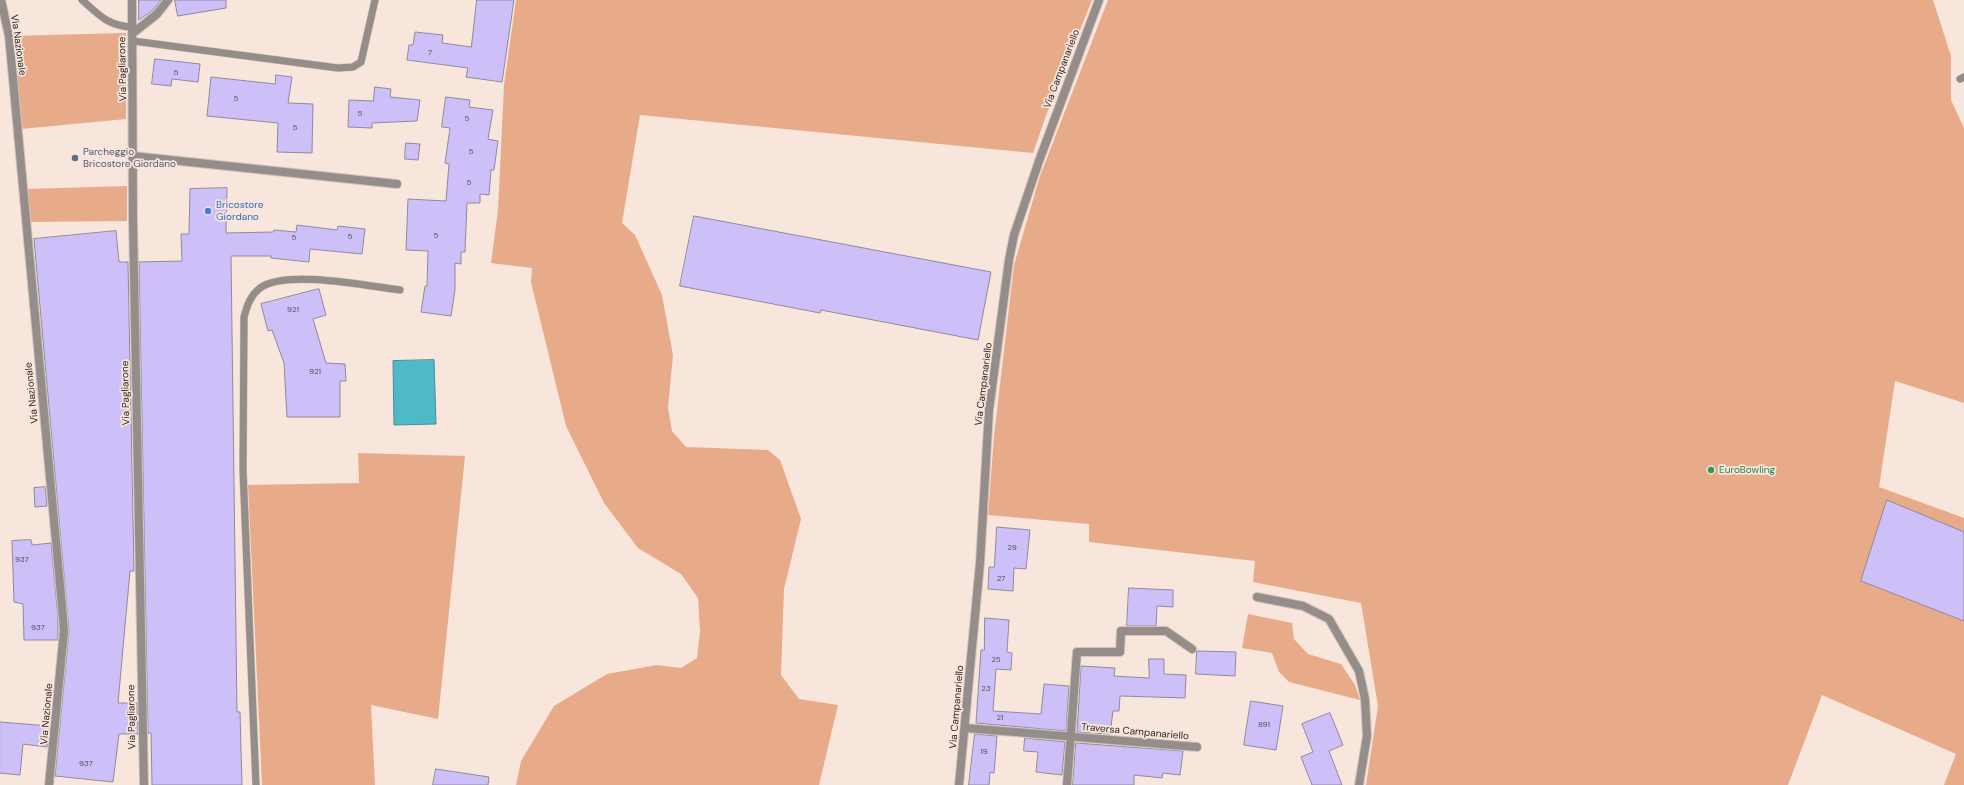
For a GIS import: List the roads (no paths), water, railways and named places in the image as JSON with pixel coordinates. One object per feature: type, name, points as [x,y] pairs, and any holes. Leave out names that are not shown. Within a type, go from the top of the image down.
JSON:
[{"type":"street","name":"Via Nazionale","points":[[1,0],[8,36],[63,617],[57,711],[49,785]]},
{"type":"street","name":"Via Pagliarone","points":[[132,0],[133,156],[144,785]]},
{"type":"street","points":[[133,34],[157,14],[168,0]]},
{"type":"street","name":"Via Campanariello","points":[[959,785],[966,728],[980,563],[990,410],[1008,260],[1014,234],[1038,161],[1099,0]]},
{"type":"street","points":[[133,156],[397,184]]},
{"type":"street","points":[[1257,597],[1303,606],[1330,619],[1359,670],[1365,699],[1367,736],[1359,785]]},
{"type":"street","name":"Traversa Campanariello","points":[[1067,785],[1072,736],[1077,652],[1120,652],[1121,631],[1166,631],[1192,649]]},
{"type":"street","name":"Traversa Campanariello","points":[[966,728],[1197,747]]},
{"type":"lane","points":[[82,0],[105,20],[133,34],[338,68],[353,67],[361,62],[375,0]]},
{"type":"lane","points":[[256,785],[243,470],[244,317],[250,299],[260,288],[275,282],[301,278],[400,290]]},
{"type":"water","points":[[434,360],[436,424],[394,425],[393,361]]},
{"type":"place","name":"Parcheggio Bricostore Giordano","points":[[75,158]]},
{"type":"place","name":"Bricostore Giordano","points":[[208,211]]},
{"type":"place","name":"EuroBowling","points":[[1711,470]]}]
